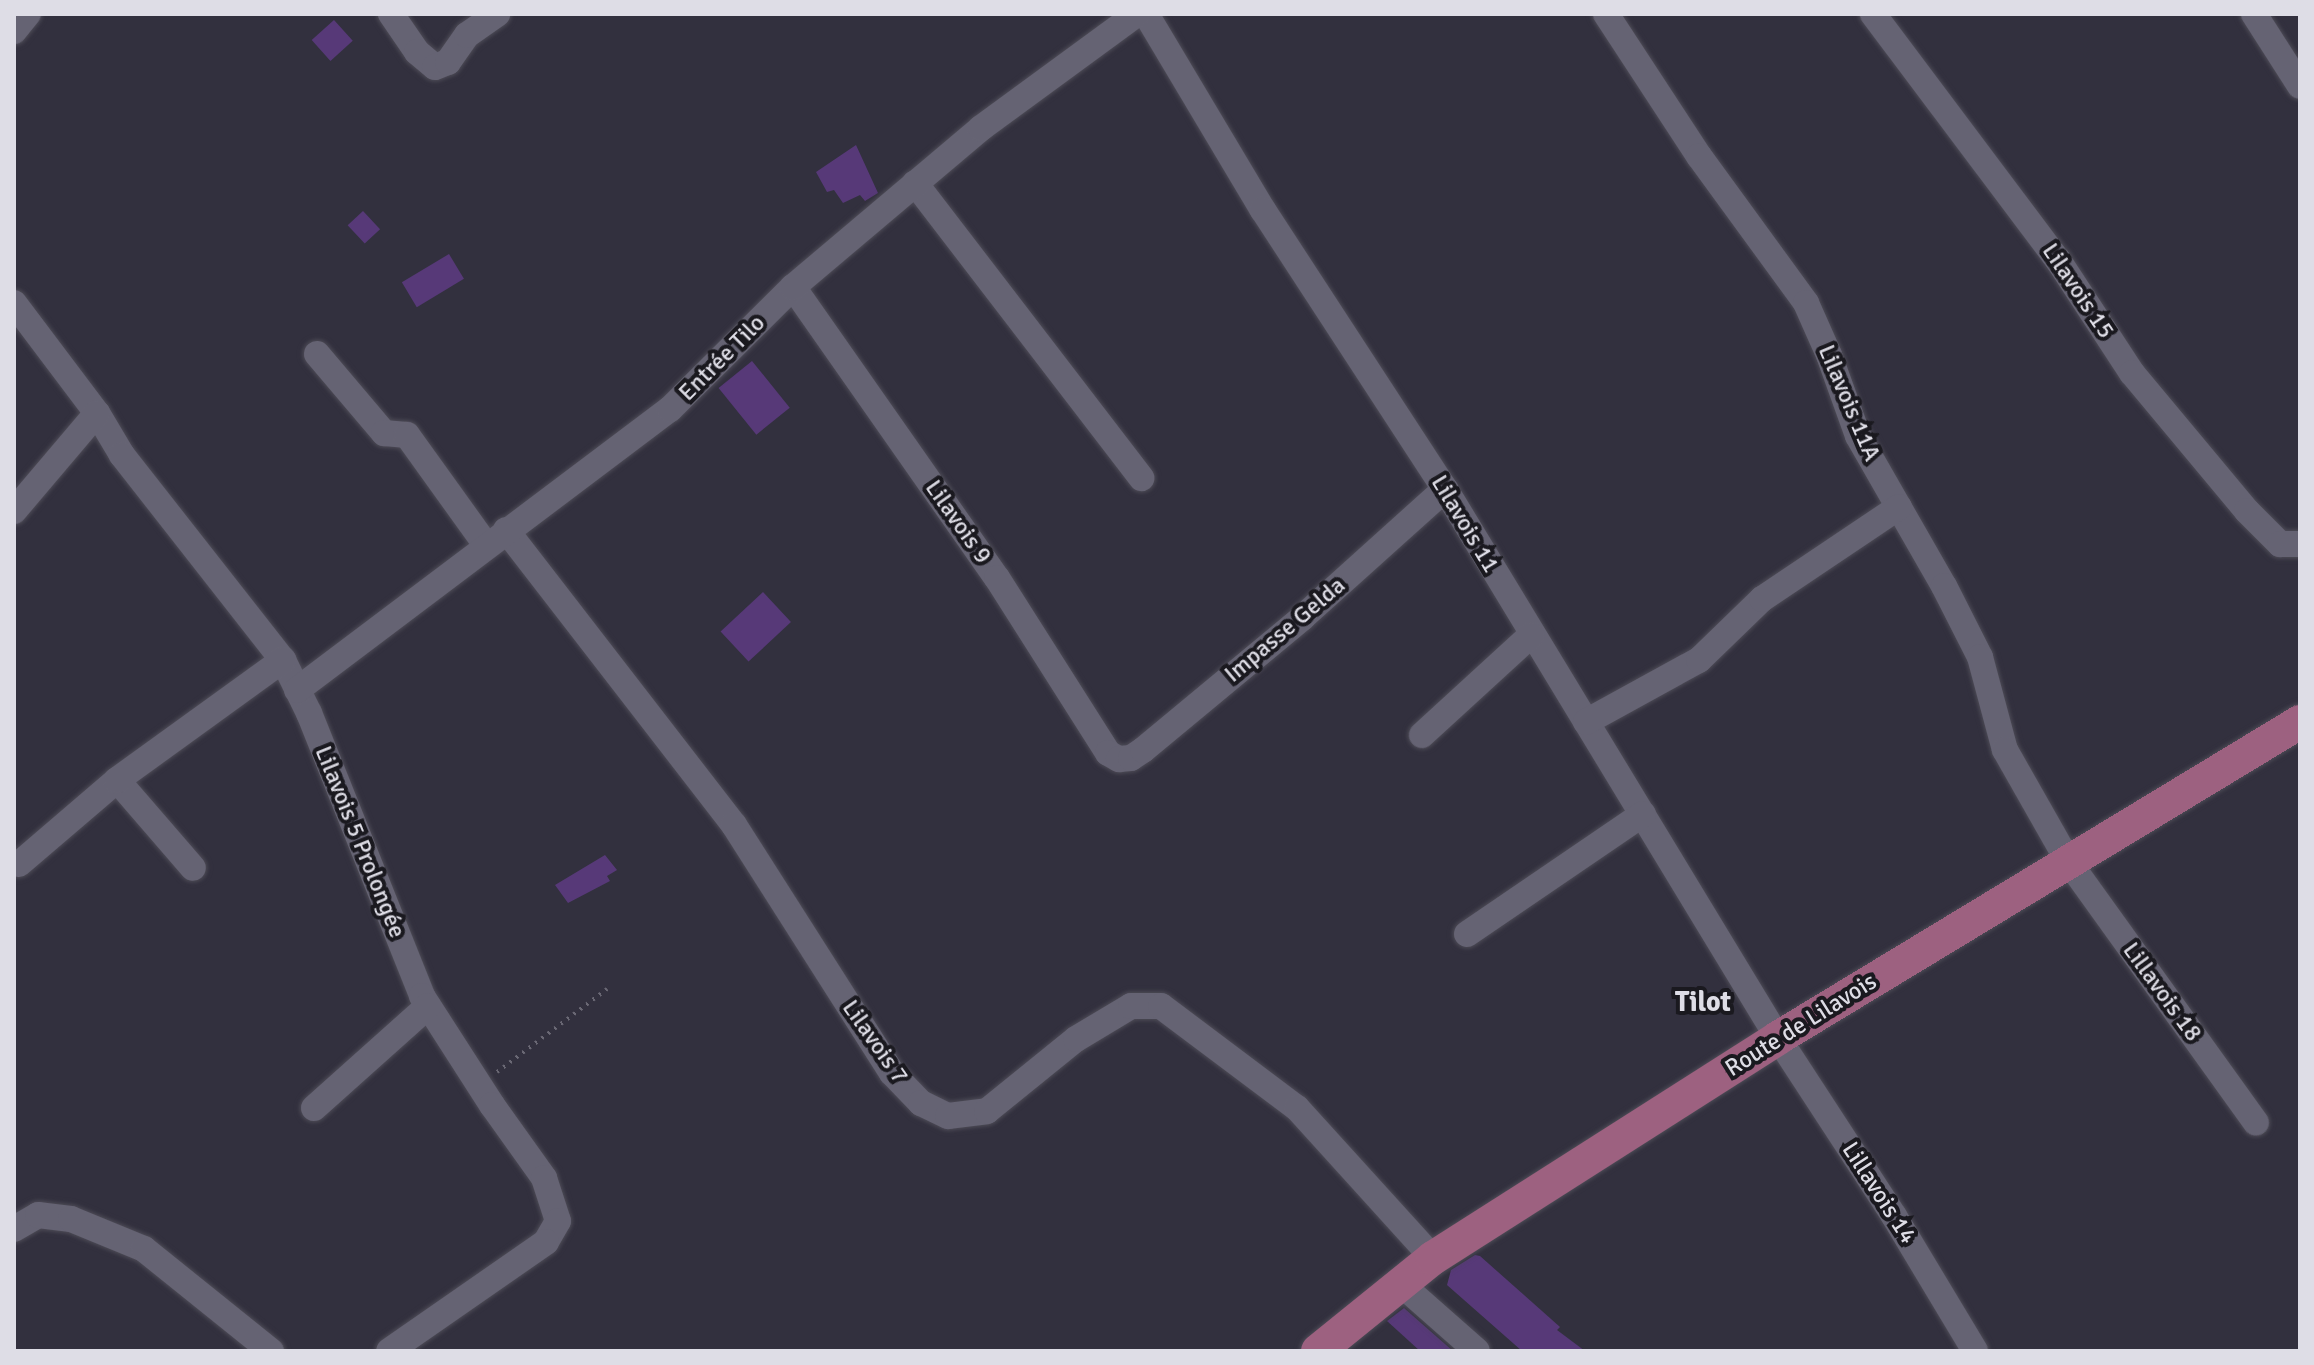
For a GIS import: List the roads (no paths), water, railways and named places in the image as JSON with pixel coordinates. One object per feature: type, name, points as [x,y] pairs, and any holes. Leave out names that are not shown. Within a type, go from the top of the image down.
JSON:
[{"type":"main road","name":"Route de Lilavois","points":[[1318,1351],[1433,1258],[1778,1038],[2300,722]]},
{"type":"street","points":[[14,31],[28,14]]},
{"type":"street","points":[[391,14],[417,52],[435,67],[448,62],[467,35],[497,14]]},
{"type":"street","name":"Entrée Tilo","points":[[297,690],[670,409],[793,287],[915,183],[981,128],[1137,14]]},
{"type":"street","name":"Lilavois 11","points":[[1146,14],[1263,210],[1445,489],[1778,1038]]},
{"type":"street","name":"Lilavois 11A","points":[[1606,14],[1699,156],[1806,303],[1858,436],[1980,657],[2005,750],[2068,861]]},
{"type":"street","name":"Lilavois 15","points":[[1873,14],[2058,260],[2132,373],[2269,533],[2280,544],[2300,544]]},
{"type":"street","points":[[2254,14],[2300,86]]},
{"type":"street","points":[[915,183],[1141,478]]},
{"type":"street","name":"Lilavois 9","points":[[793,287],[997,578],[1108,753],[1119,759]]},
{"type":"street","name":"Lilavois 5 Prolongée","points":[[14,303],[97,413],[122,455],[283,660],[428,1006],[479,1086],[544,1178],[558,1221],[546,1242],[389,1351]]},
{"type":"street","name":"Lilavois 7","points":[[317,354],[384,433],[407,435],[734,825],[892,1073],[921,1103],[948,1116],[987,1111],[1076,1039],[1131,1006],[1161,1006],[1297,1108],[1433,1258]]},
{"type":"street","points":[[14,511],[97,413]]},
{"type":"street","name":"Impasse Gelda","points":[[1119,759],[1131,758],[1143,750],[1303,617],[1445,489]]},
{"type":"street","points":[[1586,722],[1699,660],[1762,599],[1899,507]]},
{"type":"street","points":[[1422,735],[1531,635]]},
{"type":"street","points":[[19,864],[117,780],[283,660]]},
{"type":"street","points":[[117,780],[193,868]]},
{"type":"street","points":[[1467,934],[1643,814]]},
{"type":"street","name":"Lillavois 18","points":[[2068,861],[2256,1123]]},
{"type":"street","points":[[314,1108],[428,1006]]},
{"type":"street","name":"Lillavois 14","points":[[1778,1038],[1894,1216],[1975,1351]]},
{"type":"street","points":[[14,1229],[38,1215],[71,1219],[144,1249],[271,1351]]},
{"type":"street","points":[[1401,1284],[1477,1351]]},
{"type":"district","name":"Tilot","points":[[1703,1002]]}]
